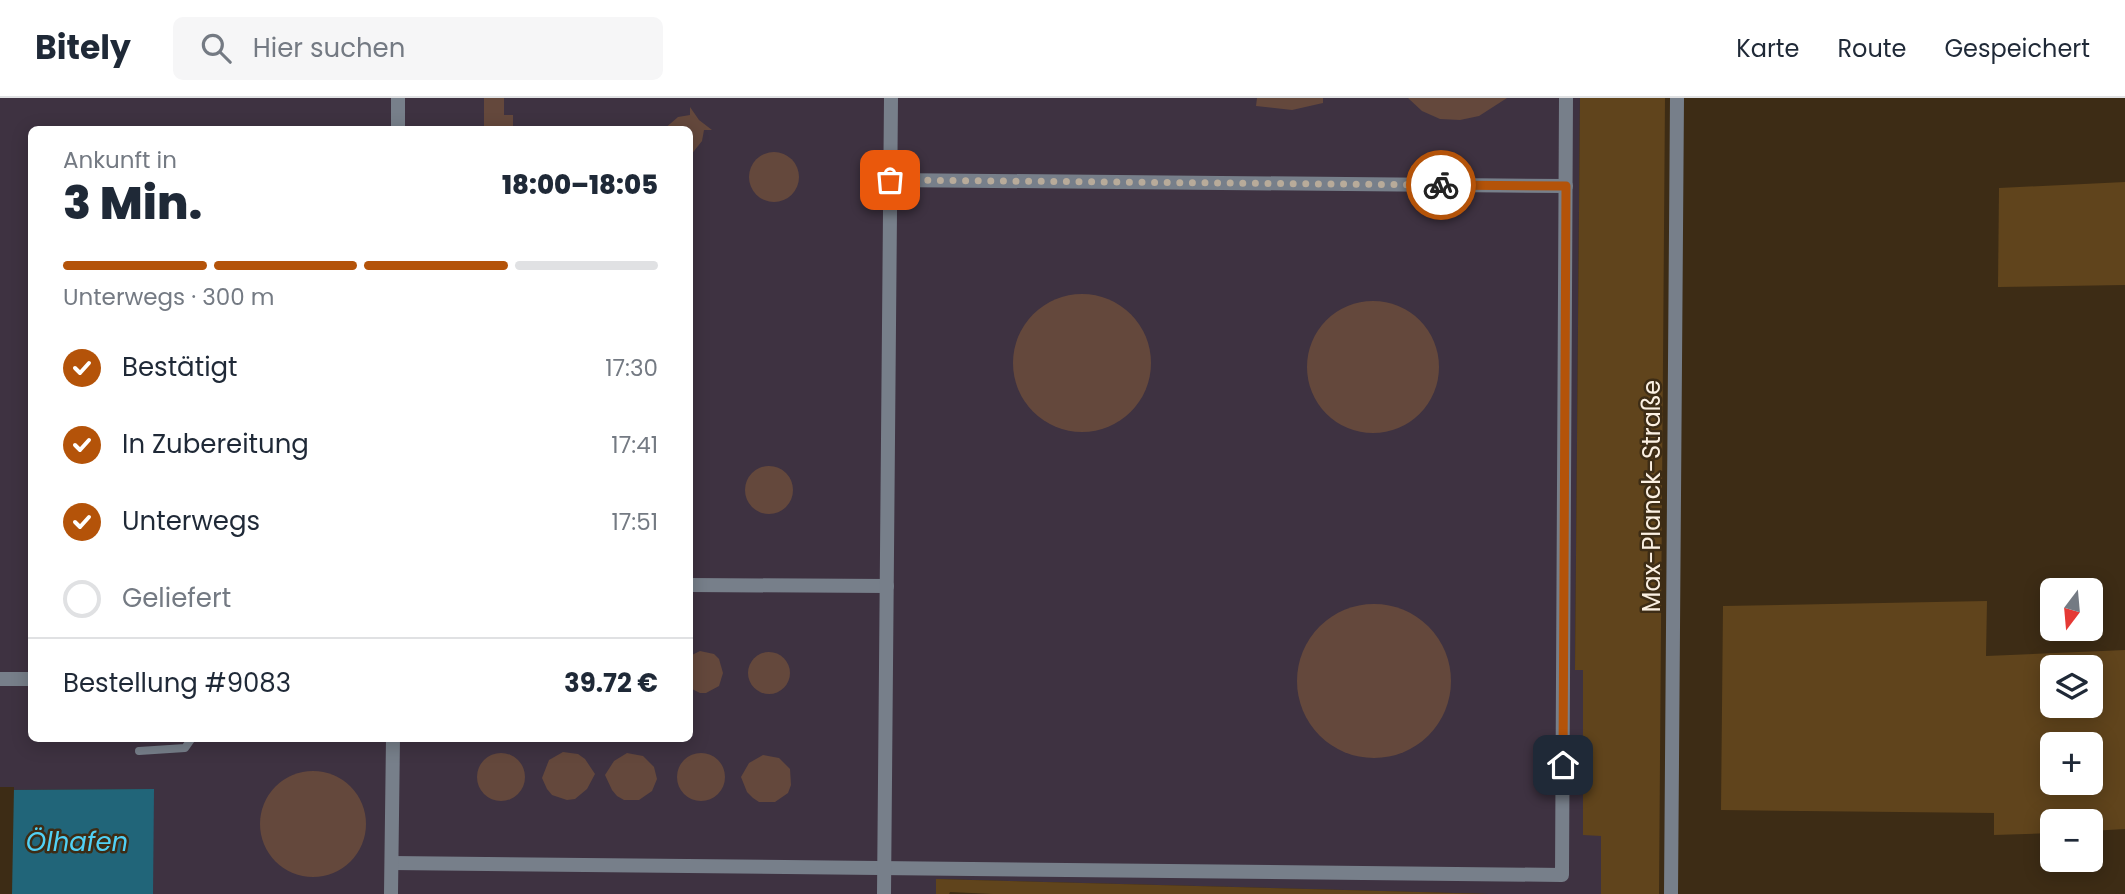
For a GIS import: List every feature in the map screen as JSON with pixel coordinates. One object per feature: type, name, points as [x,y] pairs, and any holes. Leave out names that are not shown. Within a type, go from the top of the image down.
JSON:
[{"type":"street","points":[[398,98],[398,126]]},
{"type":"street","points":[[884,894],[891,98]]},
{"type":"street","points":[[392,863],[1562,875],[1566,98]]},
{"type":"street","name":"Max-Planck-Straße","points":[[1671,894],[1678,98]]},
{"type":"street","points":[[890,180],[1566,186]]},
{"type":"street","points":[[693,585],[887,586]]},
{"type":"street","points":[[0,679],[28,679]]},
{"type":"street","points":[[391,894],[393,742]]},
{"type":"lane","points":[[139,751],[184,748],[189,742]]},
{"type":"shaded area","points":[[0,98],[1580,98],[1575,670],[1583,670],[1583,834],[1601,835],[1601,894],[1488,894],[937,879],[936,894],[153,894],[153,789],[0,790]]},
{"type":"shaded area","points":[[1580,98],[1665,98],[1659,894],[1601,894],[1601,836],[1583,835],[1583,670],[1575,670]]},
{"type":"shaded area","points":[[2125,182],[2125,285],[1998,287],[1999,188]]},
{"type":"shaded area","points":[[1987,601],[1986,656],[2125,650],[2125,829],[2103,830],[2103,809],[2040,809],[2040,833],[1994,835],[1994,813],[1721,810],[1723,606]]},
{"type":"shaded area","points":[[936,879],[1488,894],[936,894]]},
{"type":"water","name":"Ölhafen","points":[[154,789],[153,894],[0,894],[0,790]]},
{"type":"pier","points":[[0,787],[14,787],[12,894],[0,894]]},
{"type":"building","points":[[484,98],[504,98],[504,115],[513,115],[513,126],[484,126]]},
{"type":"building","points":[[1257,98],[1323,98],[1323,103],[1292,110],[1256,106]]},
{"type":"building","points":[[1408,98],[1507,98],[1479,116],[1460,120],[1440,119],[1422,111]]},
{"type":"building","points":[[690,107],[699,120],[712,130],[704,130],[702,141],[693,152],[693,126],[668,126],[678,117],[690,115]]},
{"type":"building","points":[[774,152],[792,159],[799,177],[792,195],[774,202],[756,195],[749,177],[756,159]]},
{"type":"building","points":[[1082,294],[1109,299],[1131,314],[1146,336],[1151,363],[1146,390],[1131,412],[1109,427],[1082,432],[1055,427],[1033,412],[1018,390],[1013,363],[1018,336],[1033,314],[1055,299]]},
{"type":"building","points":[[1373,301],[1398,306],[1420,320],[1434,342],[1439,367],[1434,392],[1420,414],[1398,428],[1373,433],[1348,428],[1326,414],[1312,392],[1307,367],[1312,342],[1326,320],[1348,306]]},
{"type":"building","points":[[769,466],[786,473],[793,490],[786,507],[769,514],[752,507],[745,490],[752,473]]},
{"type":"building","points":[[1374,604],[1403,610],[1428,627],[1445,652],[1451,681],[1445,710],[1428,735],[1403,752],[1374,758],[1345,752],[1320,735],[1303,710],[1297,681],[1303,652],[1320,627],[1345,610]]},
{"type":"building","points":[[700,651],[714,654],[719,659],[723,673],[719,686],[706,693],[693,690],[693,654]]},
{"type":"building","points":[[769,652],[784,658],[790,673],[784,688],[769,694],[754,688],[748,673],[754,658]]},
{"type":"building","points":[[563,752],[578,754],[595,774],[587,789],[575,799],[567,800],[552,795],[542,778],[549,760]]},
{"type":"building","points":[[501,753],[518,760],[525,777],[518,794],[501,801],[484,794],[477,777],[484,760]]},
{"type":"building","points":[[627,753],[643,756],[654,767],[657,779],[652,791],[639,800],[624,800],[617,796],[605,775],[614,761]]},
{"type":"building","points":[[701,753],[718,760],[725,777],[718,794],[701,801],[684,794],[677,777],[684,760]]},
{"type":"building","points":[[763,755],[779,758],[790,769],[791,785],[788,793],[775,802],[759,802],[753,798],[747,792],[741,777],[749,763]]},
{"type":"building","points":[[313,771],[333,775],[350,787],[362,804],[366,824],[362,844],[350,861],[333,873],[313,877],[293,873],[276,861],[264,844],[260,824],[264,804],[276,787],[293,775]]},
{"type":"way so far","points":[[890,180],[1441,185]]},
{"type":"route","points":[[1441,185],[1566,186],[1563,765]]}]
